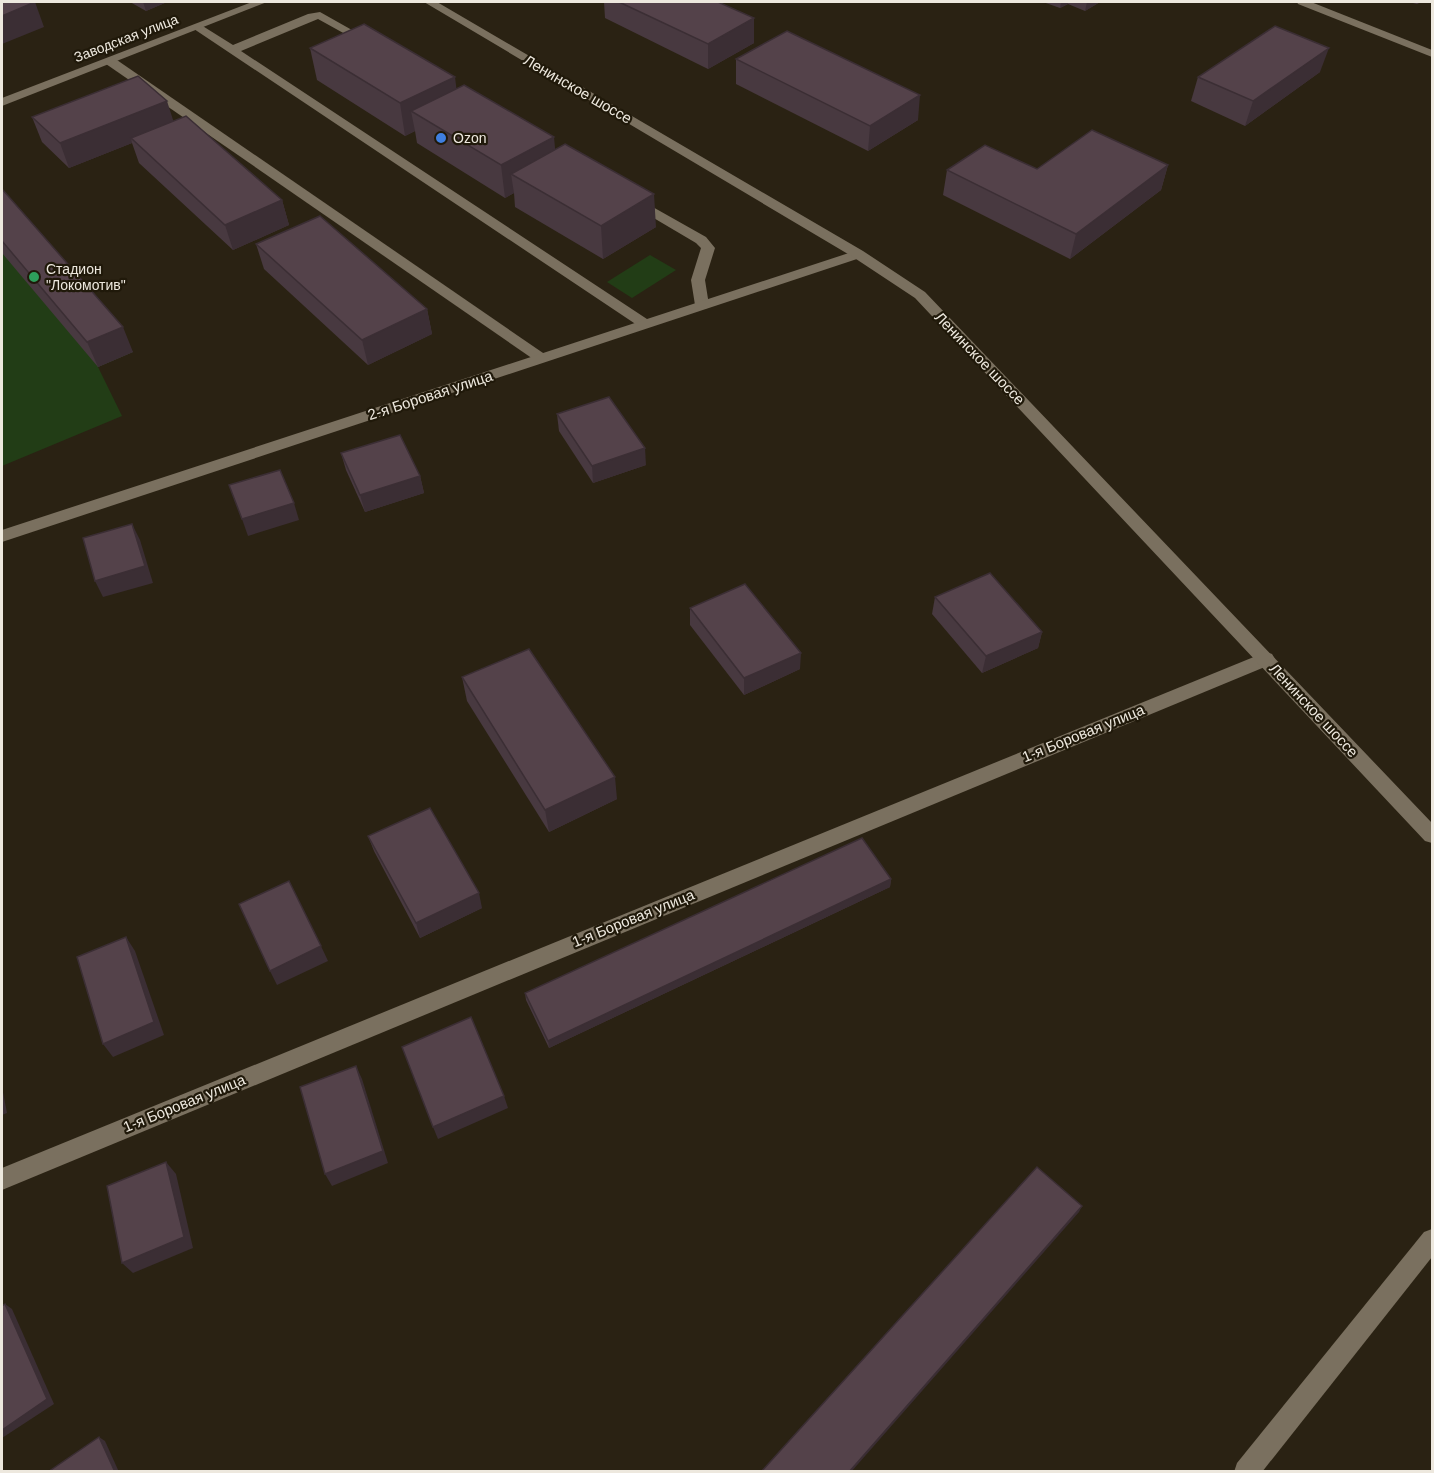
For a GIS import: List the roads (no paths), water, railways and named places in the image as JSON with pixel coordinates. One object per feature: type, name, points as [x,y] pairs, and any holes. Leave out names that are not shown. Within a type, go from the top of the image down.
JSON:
[{"type":"street","name":"Заводская улица","points":[[2,102],[261,2]]},
{"type":"street","name":"Ленинское шоссе","points":[[430,2],[858,254],[920,295],[1432,835]]},
{"type":"street","points":[[1302,2],[1432,54]]},
{"type":"street","points":[[232,50],[312,16],[320,15],[377,48]]},
{"type":"street","points":[[197,27],[645,324]]},
{"type":"street","points":[[111,61],[542,358]]},
{"type":"street","points":[[620,192],[701,240],[708,248],[698,280],[702,305]]},
{"type":"street","name":"2-я Боровая улица","points":[[2,536],[858,254]]},
{"type":"street","name":"1-я Боровая улица","points":[[2,1179],[1006,764],[1266,659]]},
{"type":"street","points":[[1246,1472],[1432,1240]]},
{"type":"place","name":"Ozon","points":[[441,138]]},
{"type":"place","name":"Стадион \"Локомотив\"","points":[[34,277]]}]
